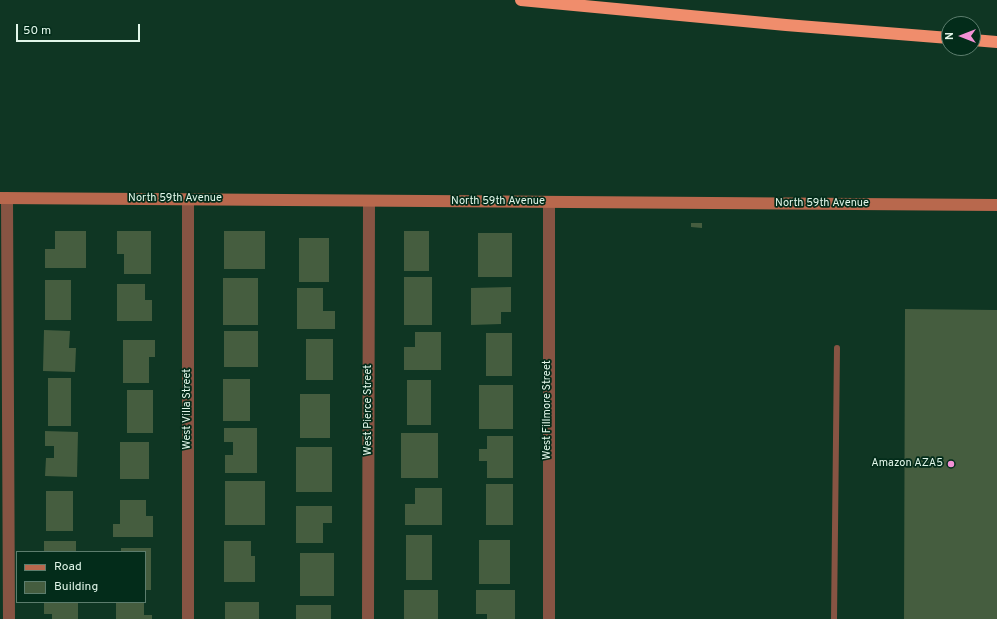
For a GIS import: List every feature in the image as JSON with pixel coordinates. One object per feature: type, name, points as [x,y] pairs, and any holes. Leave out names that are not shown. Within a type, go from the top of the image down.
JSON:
[{"type":"highway","points":[[521,0],[786,25],[941,37]]},
{"type":"highway","points":[[981,41],[997,42]]},
{"type":"main road","name":"North 59th Avenue","points":[[4,198],[997,205]]},
{"type":"street","points":[[4,198],[4,323],[9,619]]},
{"type":"street","name":"West Villa Street","points":[[188,199],[188,619]]},
{"type":"street","name":"West Pierce Street","points":[[368,619],[369,201]]},
{"type":"street","name":"West Fillmore Street","points":[[549,202],[549,619]]},
{"type":"lane","points":[[834,619],[837,348]]},
{"type":"building","points":[[691,223],[702,223],[702,228],[691,227]]},
{"type":"building","points":[[55,231],[86,231],[86,268],[45,268],[45,249],[55,249]]},
{"type":"building","points":[[117,231],[151,231],[151,274],[124,274],[124,254],[117,254]]},
{"type":"building","points":[[224,231],[265,231],[265,269],[224,269]]},
{"type":"building","points":[[404,231],[429,231],[429,271],[404,271]]},
{"type":"building","points":[[478,233],[512,233],[512,277],[478,277]]},
{"type":"building","points":[[299,238],[329,238],[329,282],[299,282]]},
{"type":"building","points":[[404,277],[432,277],[432,325],[404,325]]},
{"type":"building","points":[[223,278],[258,278],[258,325],[223,325]]},
{"type":"building","points":[[45,280],[71,280],[71,320],[45,320]]},
{"type":"building","points":[[117,284],[145,284],[145,300],[152,300],[152,321],[117,321]]},
{"type":"building","points":[[511,287],[511,312],[501,312],[501,324],[471,325],[471,288]]},
{"type":"building","points":[[297,288],[323,288],[323,311],[335,311],[335,329],[297,329]]},
{"type":"building","name":"Amazon AZA5","points":[[905,309],[997,310],[997,619],[904,619]]},
{"type":"building","points":[[44,330],[70,331],[69,348],[76,348],[75,372],[43,371]]},
{"type":"building","points":[[224,331],[258,331],[258,367],[224,367]]},
{"type":"building","points":[[415,332],[441,332],[441,370],[404,370],[404,347],[415,347]]},
{"type":"building","points":[[486,333],[512,333],[512,376],[486,376]]},
{"type":"building","points":[[306,339],[333,339],[333,380],[306,380]]},
{"type":"building","points":[[123,340],[155,340],[155,357],[149,357],[149,383],[123,383]]},
{"type":"building","points":[[48,378],[71,378],[71,426],[48,426]]},
{"type":"building","points":[[223,379],[250,379],[250,421],[223,421]]},
{"type":"building","points":[[407,380],[431,380],[431,425],[407,425]]},
{"type":"building","points":[[479,385],[513,385],[513,429],[479,429]]},
{"type":"building","points":[[127,390],[153,390],[153,433],[127,433]]},
{"type":"building","points":[[300,394],[330,394],[330,438],[300,438]]},
{"type":"building","points":[[224,428],[257,428],[257,473],[225,473],[225,455],[233,455],[233,442],[224,442]]},
{"type":"building","points":[[45,431],[78,432],[77,477],[45,476],[46,458],[54,458],[54,446],[45,446]]},
{"type":"building","points":[[401,433],[438,433],[438,478],[401,478]]},
{"type":"building","points":[[487,436],[513,436],[513,478],[487,478],[487,461],[479,461],[479,449],[487,449]]},
{"type":"building","points":[[120,442],[149,442],[149,479],[120,479]]},
{"type":"building","points":[[296,447],[332,447],[332,492],[296,492]]},
{"type":"building","points":[[225,481],[265,481],[265,525],[225,525]]},
{"type":"building","points":[[486,484],[513,484],[513,525],[486,525]]},
{"type":"building","points":[[415,488],[442,488],[442,525],[405,525],[405,504],[415,504]]},
{"type":"building","points":[[46,491],[73,491],[73,531],[46,531]]},
{"type":"building","points":[[120,500],[146,500],[146,516],[153,516],[153,537],[113,537],[113,524],[120,524]]},
{"type":"building","points":[[296,506],[332,506],[332,523],[323,523],[323,543],[296,543]]},
{"type":"building","points":[[406,535],[432,535],[432,580],[406,580]]},
{"type":"building","points":[[479,540],[510,540],[510,584],[479,584]]},
{"type":"building","points":[[44,541],[76,541],[76,551],[44,551]]},
{"type":"building","points":[[224,541],[251,541],[251,556],[255,556],[255,582],[224,582]]},
{"type":"building","points":[[121,548],[151,548],[151,590],[146,590],[146,551],[121,551]]},
{"type":"building","points":[[300,553],[334,553],[334,596],[300,596]]},
{"type":"building","points":[[404,590],[438,590],[438,619],[404,619]]},
{"type":"building","points":[[476,590],[515,590],[515,619],[487,619],[487,614],[476,614]]},
{"type":"building","points":[[225,602],[259,602],[259,619],[225,619]]},
{"type":"building","points":[[44,603],[78,603],[78,619],[52,619],[52,614],[44,614]]},
{"type":"building","points":[[116,603],[144,603],[144,615],[152,615],[152,619],[116,619]]},
{"type":"building","points":[[296,605],[331,605],[331,619],[296,619]]},
{"type":"place","name":"Amazon AZA5","points":[[951,464]]}]
